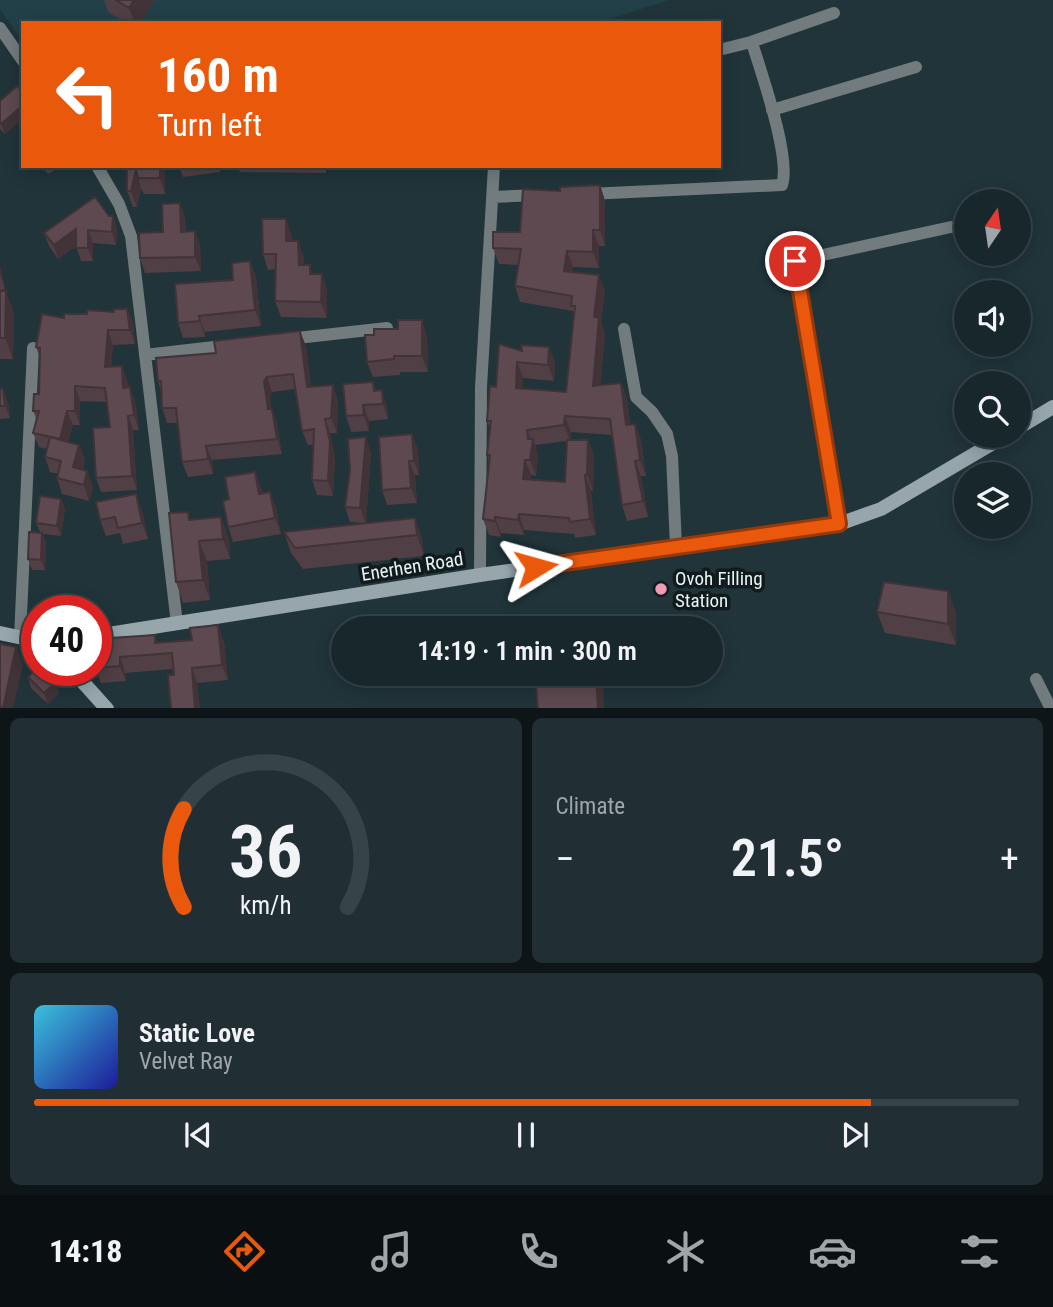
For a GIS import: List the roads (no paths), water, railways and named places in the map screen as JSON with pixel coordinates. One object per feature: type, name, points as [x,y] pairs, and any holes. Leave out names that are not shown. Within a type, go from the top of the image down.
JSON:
[{"type":"street","points":[[721,50],[834,13]]},
{"type":"street","points":[[0,28],[21,58]]},
{"type":"street","points":[[575,194],[782,186],[784,170],[772,110],[751,42]]},
{"type":"street","points":[[772,110],[916,67]]},
{"type":"street","points":[[98,168],[119,204],[131,236],[177,624]]},
{"type":"street","points":[[480,575],[481,387],[494,168]]},
{"type":"street","points":[[493,197],[548,195]]},
{"type":"street","points":[[839,524],[795,261],[951,227]]},
{"type":"street","points":[[279,340],[387,328]]},
{"type":"street","points":[[624,329],[636,397],[652,412],[667,435],[672,456],[676,547]]},
{"type":"street","points":[[145,355],[239,344]]},
{"type":"street","points":[[0,633],[20,638],[33,348]]},
{"type":"street","points":[[1031,420],[1053,407]]},
{"type":"street","name":"Enerhen Road","points":[[112,634],[480,575],[839,524],[881,509],[985,448]]},
{"type":"street","points":[[1036,680],[1050,708]]},
{"type":"street","points":[[86,686],[106,708]]},
{"type":"place","name":"Ovoh Filling Station","points":[[661,589]]}]
